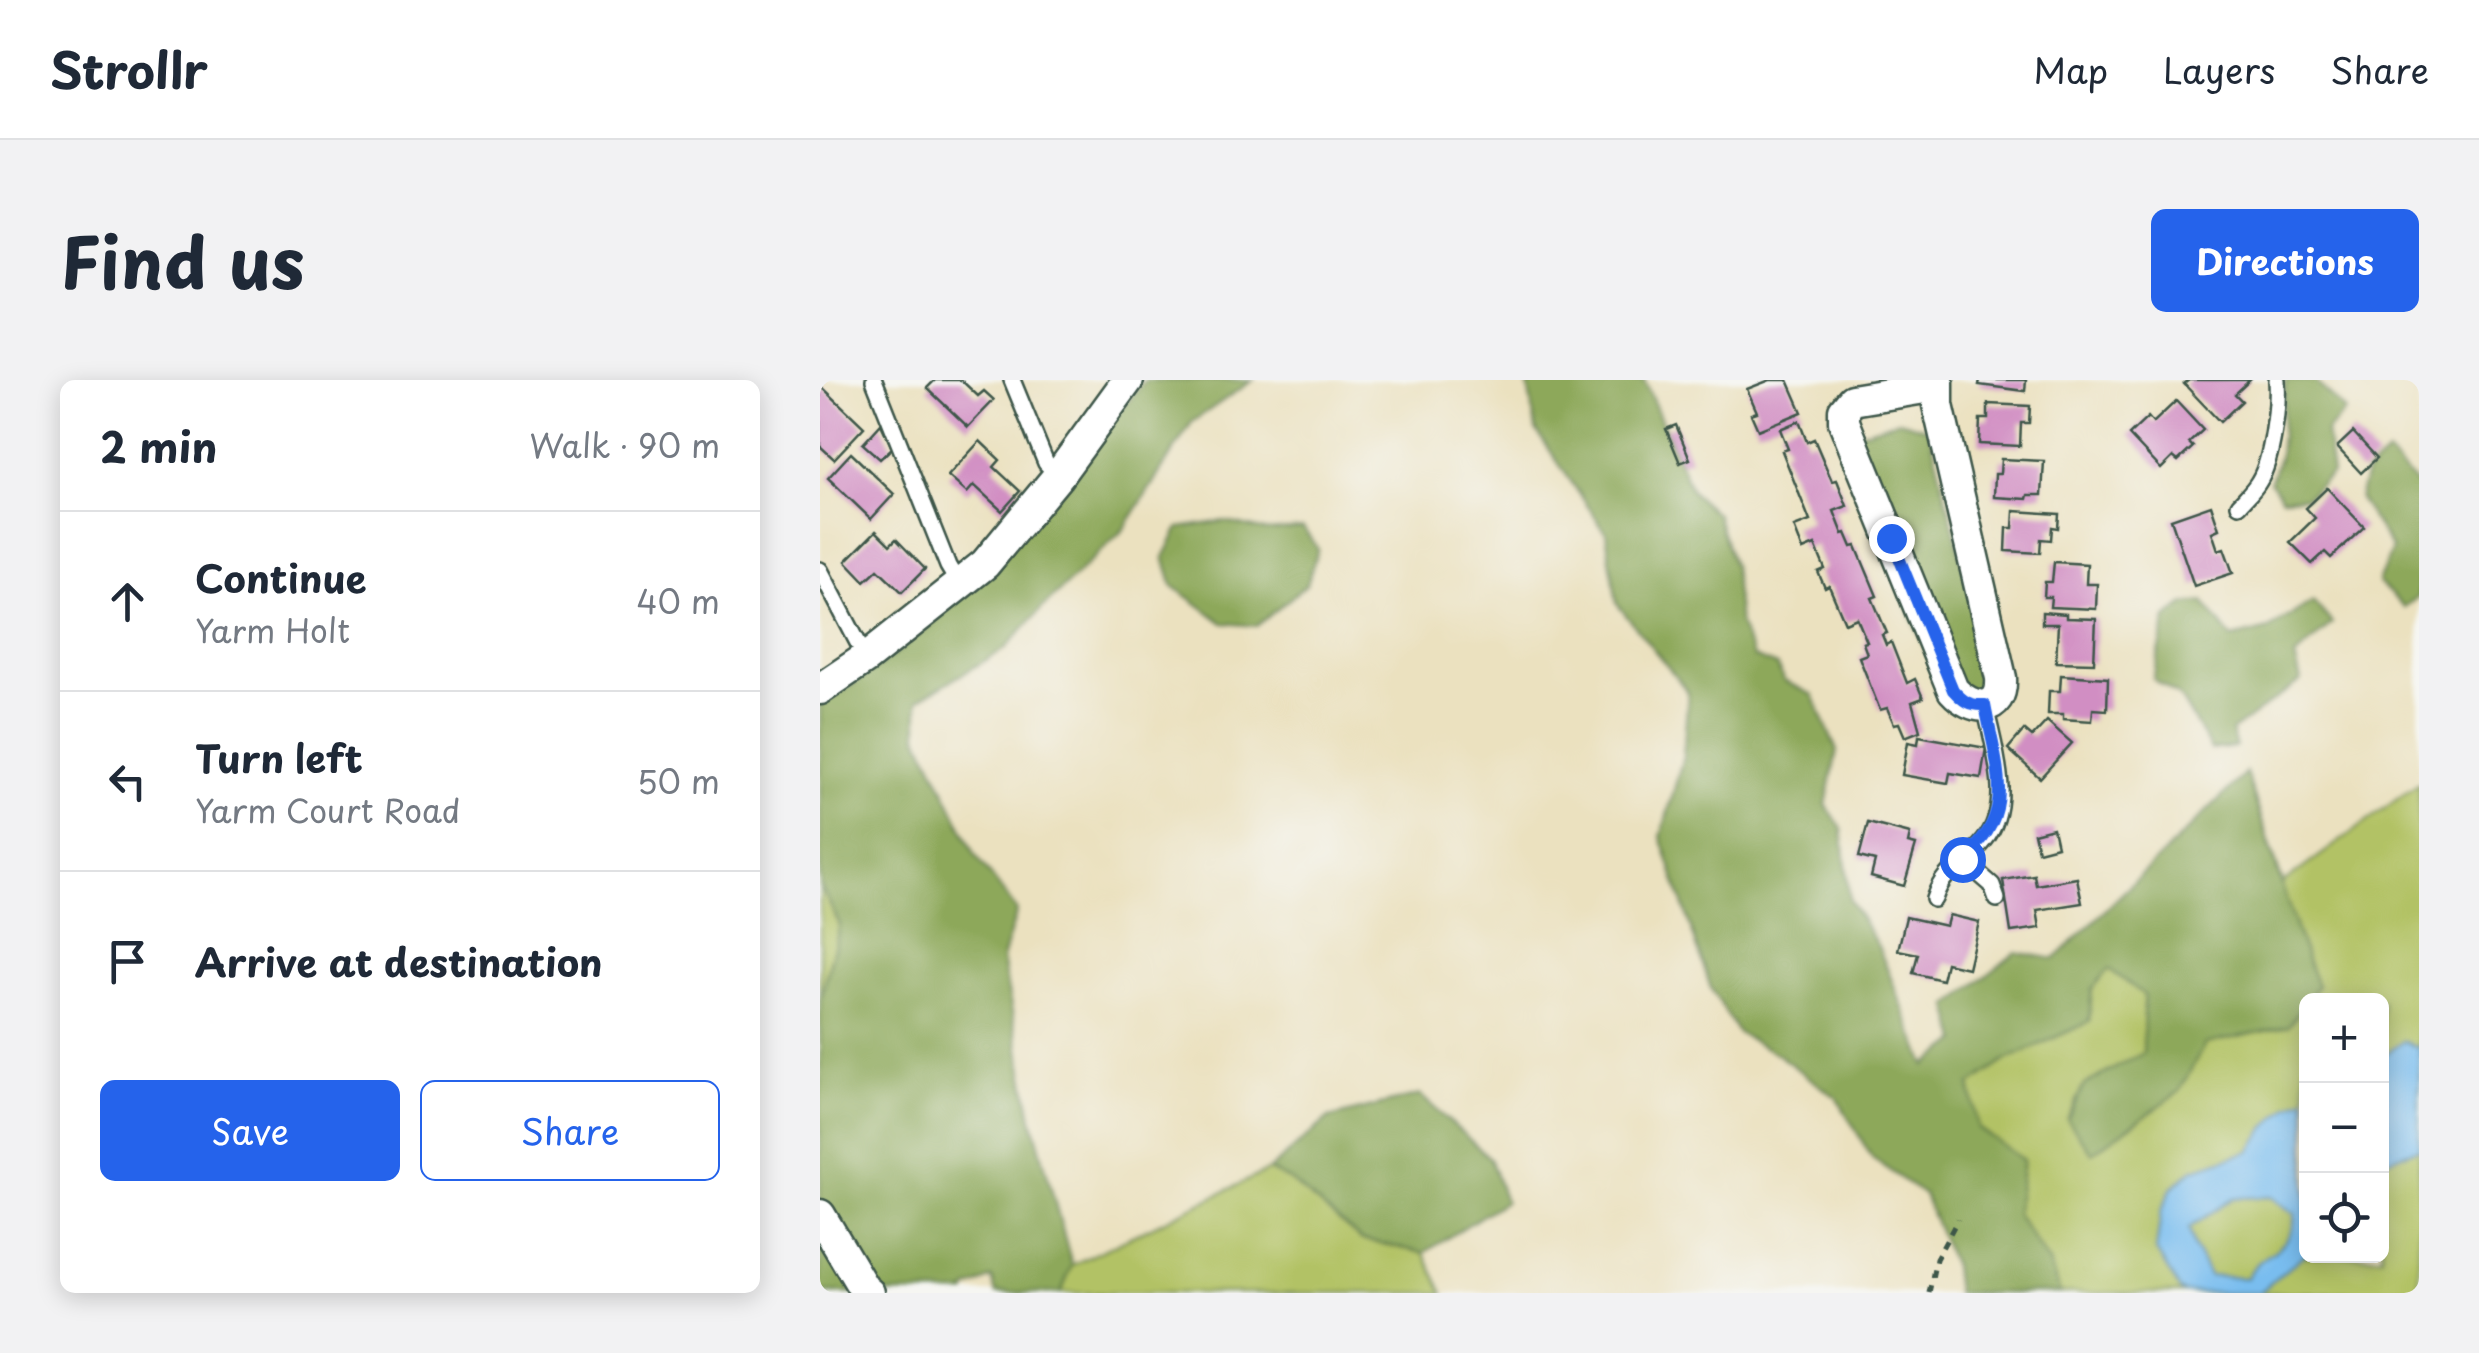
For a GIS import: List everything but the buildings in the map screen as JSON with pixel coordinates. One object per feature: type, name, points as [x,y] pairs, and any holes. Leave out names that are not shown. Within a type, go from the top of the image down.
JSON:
[{"type":"street","points":[[820,689],[986,564],[1058,476],[1128,380]]},
{"type":"street","points":[[1938,383],[1938,405],[2001,678],[2002,690],[1995,701],[1985,705],[1973,706],[1962,701],[1953,690],[1844,422],[1844,410],[1852,400],[1938,383]]},
{"type":"street","points":[[820,1215],[869,1293]]},
{"type":"lane","points":[[874,380],[948,566],[960,586]]},
{"type":"lane","points":[[1012,380],[1046,463],[1058,476]]},
{"type":"lane","points":[[2238,505],[2259,482],[2266,464],[2277,380]]},
{"type":"lane","points":[[820,570],[866,658]]},
{"type":"lane","points":[[1934,898],[1939,884],[1984,842],[1995,820],[2000,798],[1999,771],[1985,705]]},
{"type":"lane","points":[[1962,859],[1992,885],[1997,899]]},
{"type":"path","points":[[1929,1293],[1936,1259],[1958,1219]]},
{"type":"green space","points":[[1145,380],[1253,380],[1192,422],[1124,529],[1005,649],[918,700],[918,735],[975,854],[1017,911],[1002,959],[1032,1118],[1072,1265],[1061,1293],[996,1293],[992,1278],[967,1293],[820,1293],[820,1000],[840,925],[820,885],[820,705],[869,674],[914,638],[998,559]]},
{"type":"green space","points":[[1527,380],[1644,380],[1692,492],[1716,514],[1733,566],[1739,623],[1753,657],[1777,666],[1784,681],[1813,695],[1837,751],[1826,805],[1842,829],[1850,901],[1878,946],[1926,1065],[1958,1041],[1949,1006],[2016,952],[2055,959],[2246,773],[2317,986],[2312,993],[2299,993],[2299,1012],[2289,1026],[2205,1044],[2179,1092],[2092,1153],[2067,1119],[2084,1085],[2143,1053],[2144,995],[2109,969],[2092,988],[2089,1022],[2008,1059],[1970,1085],[1978,1128],[2023,1160],[2016,1214],[2049,1263],[2060,1293],[1956,1293],[1953,1266],[1924,1195],[1872,1158],[1837,1098],[1777,1054],[1738,1033],[1711,989],[1661,837],[1683,757],[1688,692],[1617,604],[1606,533],[1536,430]]},
{"type":"green space","points":[[2285,380],[2314,380],[2345,411],[2326,432],[2332,473],[2306,497],[2282,498],[2270,482],[2279,458]]},
{"type":"green space","points":[[1899,420],[1929,429],[1992,681],[1984,696],[1946,699],[1839,439]]},
{"type":"green space","points":[[2387,454],[2419,487],[2419,596],[2404,607],[2378,582],[2392,549],[2359,499],[2366,473]]},
{"type":"green space","points":[[1224,521],[1266,531],[1303,528],[1318,549],[1307,584],[1257,626],[1223,623],[1173,586],[1164,557],[1179,528]]},
{"type":"green space","points":[[2313,601],[2332,623],[2295,657],[2301,681],[2231,731],[2236,747],[2211,750],[2180,697],[2153,679],[2167,618],[2185,604],[2204,602],[2232,638],[2269,629]]},
{"type":"green space","points":[[2246,773],[2283,883],[2419,783],[2419,1293],[2060,1293],[2049,1263],[2016,1214],[2023,1160],[1978,1128],[1970,1085],[2008,1059],[2089,1022],[2092,988]]},
{"type":"green space","points":[[820,885],[840,925],[820,1000]]},
{"type":"green space","points":[[1420,1095],[1490,1158],[1505,1201],[1424,1253],[1361,1239],[1291,1181],[1269,1170],[1329,1118]]},
{"type":"green space","points":[[1269,1170],[1291,1181],[1361,1239],[1424,1253],[1444,1293],[1061,1293],[1072,1265]]},
{"type":"water","points":[[2403,1041],[2419,1048],[2419,1148],[2389,1159],[2389,1083],[2389,1052]]},
{"type":"water","points":[[2299,1101],[2299,1259],[2259,1293],[2180,1290],[2156,1251],[2161,1212],[2171,1189],[2193,1169],[2250,1151],[2266,1127]],"holes":[[[2271,1197],[2295,1214],[2293,1227],[2282,1244],[2246,1278],[2209,1276],[2189,1228],[2234,1198]]]},
{"type":"route","points":[[1891,538],[1953,690],[1962,701],[1973,706],[1985,705],[1999,771],[2000,798],[1984,842],[1962,859]]}]
